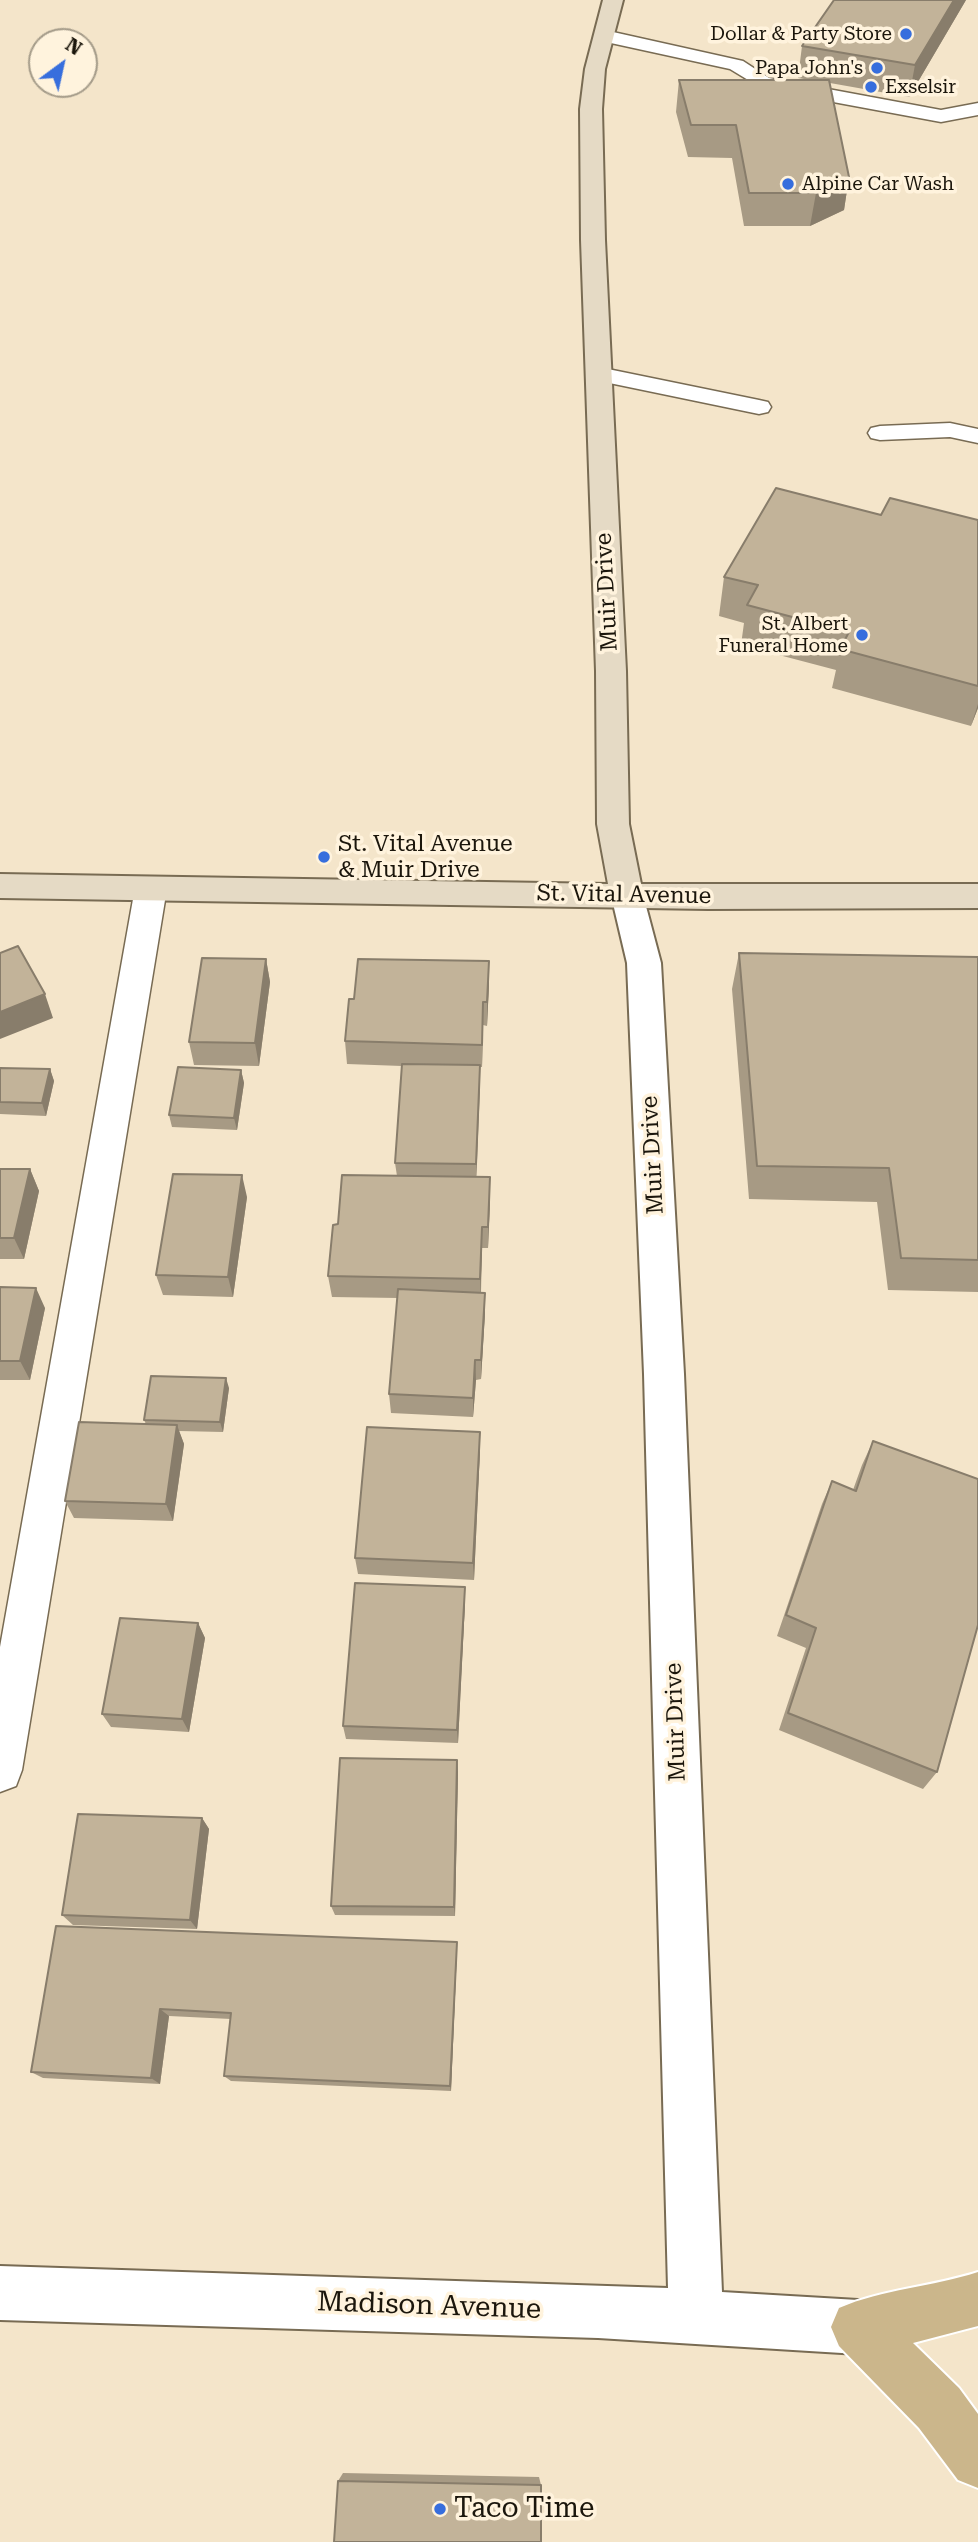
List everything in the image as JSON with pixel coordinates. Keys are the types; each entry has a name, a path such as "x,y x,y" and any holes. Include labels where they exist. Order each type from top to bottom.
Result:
{"main road":[{"path":"858,2327 978,2300"},
{"path":"858,2327 939,2408 978,2460"}],"street":[{"name":"Muir Drive","path":"613,0 595,69 591,109 593,276 611,671 613,824 644,963 646,990 663,1360 696,2317"},
{"name":"St. Vital Avenue","path":"0,886 970,899"},
{"name":"Madison Avenue","path":"0,2293 598,2311 858,2327"}],"lane":[{"path":"604,36 736,65 763,83 942,116 978,109"},
{"path":"598,374 759,407"},
{"path":"880,433 950,430 978,436"},
{"path":"0,1770 14,1615 151,888"}],"building":[{"path":"834,0 954,0 915,65 802,46"},
{"path":"679,80 829,80 849,177 816,193 749,193 736,125 691,125"},
{"name":"St. Albert Funeral Home","path":"776,488 881,515 890,498 978,520 978,686 840,649 849,632 747,605 758,585 724,577"},
{"path":"18,946 45,994 0,1012 0,953"},
{"path":"739,953 978,957 978,1260 901,1258 889,1168 757,1166"},
{"path":"202,958 266,959 255,1043 189,1042"},
{"path":"358,959 489,961 487,1002 483,1002 482,1045 345,1041 349,999 354,999"},
{"path":"402,1064 480,1065 476,1164 395,1163"},
{"path":"178,1067 241,1070 234,1118 169,1115"},
{"path":"0,1068 50,1069 42,1103 0,1102"},
{"path":"0,1169 30,1169 14,1238 0,1238"},
{"path":"173,1174 242,1175 228,1277 156,1275"},
{"path":"342,1175 490,1177 488,1227 482,1227 480,1279 328,1276 333,1225 338,1224"},
{"path":"0,1287 36,1288 20,1361 0,1361"},
{"path":"398,1289 485,1293 481,1360 475,1360 473,1398 389,1394"},
{"path":"151,1376 226,1378 220,1422 144,1420"},
{"path":"79,1422 177,1425 166,1504 65,1501"},
{"path":"367,1427 480,1432 473,1563 355,1558"},
{"path":"873,1441 978,1479 978,1625 937,1772 788,1713 816,1628 786,1615 832,1481 856,1491"},
{"path":"355,1583 465,1587 457,1730 343,1726"},
{"path":"120,1618 198,1623 182,1719 102,1714"},
{"path":"340,1758 457,1760 454,1907 331,1906"},
{"path":"78,1814 202,1818 190,1920 62,1915"},
{"path":"56,1926 457,1942 450,2086 224,2076 231,2013 160,2009 151,2078 31,2072"},
{"name":"Taco Time","path":"338,2481 541,2485 541,2542 334,2542"}],"place":[{"name":"Dollar & Party Store","path":"906,34"},
{"name":"Papa John's","path":"877,68"},
{"name":"Exselsir","path":"871,87"},
{"name":"Alpine Car Wash","path":"788,184"},
{"name":"St. Albert Funeral Home","path":"862,635"},
{"name":"St. Vital Avenue & Muir Drive","path":"324,857"},
{"name":"Taco Time","path":"440,2509"}]}
